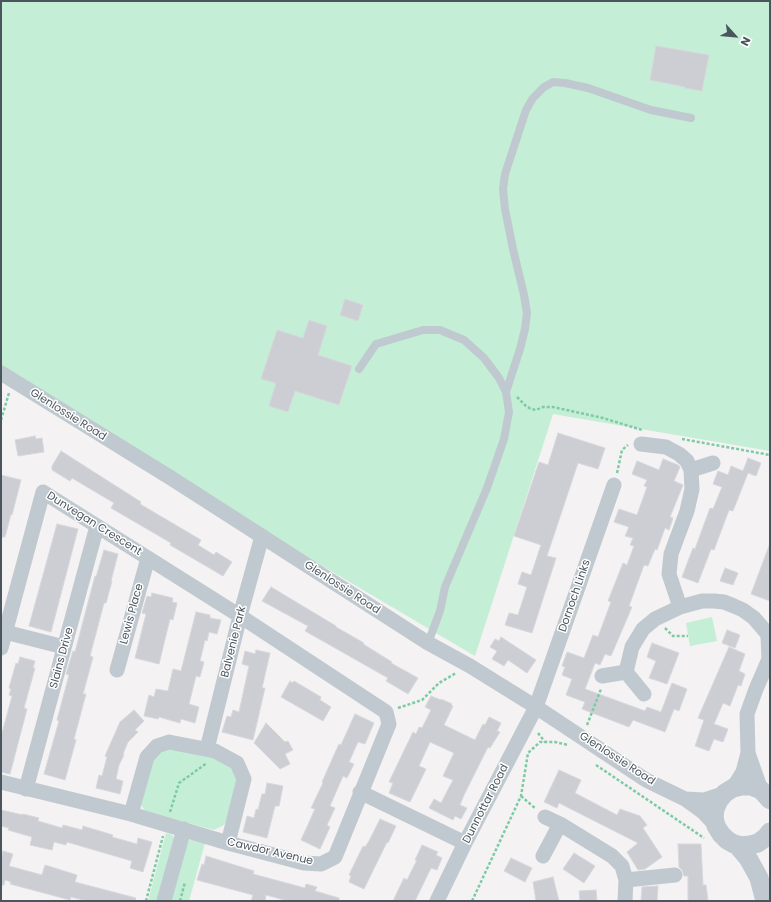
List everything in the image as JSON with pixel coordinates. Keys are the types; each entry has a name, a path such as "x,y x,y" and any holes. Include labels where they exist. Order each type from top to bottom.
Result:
{"street":[{"name":"Glenlossie Road","path":"1,373 171,478 428,643 470,666 536,707 578,742 646,780 685,799 703,812 711,833"},
{"path":"642,437 679,454 687,460 691,470 691,496 671,554 668,574 680,607"},
{"path":"691,470 713,463"},
{"name":"Dornoch Links","path":"536,707 614,485"},
{"name":"Dunvegan Crescent","path":"1,648 43,492 240,616"},
{"name":"Slains Drive","path":"26,789 97,526"},
{"name":"Balvenie Park","path":"207,749 240,616 262,536"},
{"name":"Lewis Place","path":"117,670 148,558"},
{"path":"626,672 632,647 643,629 658,618 680,607 702,602 724,602 743,610 768,630 768,659 747,714 748,753 743,772 719,800 715,808 711,833 720,834 727,840 737,845 750,846 758,843 768,834"},
{"path":"240,616 386,712"},
{"path":"5,632 64,647"},
{"path":"604,675 626,672"},
{"path":"626,672 644,694"},
{"name":"Dunnottar Road","path":"437,901 465,843 536,707"},
{"name":"Cawdor Avenue","path":"1,782 131,814 228,843 304,863 321,864 335,857 360,792 389,724 386,712"},
{"path":"131,814 147,757 157,746 169,742 215,751 237,763 244,779 228,843"},
{"path":"748,753 767,796"},
{"path":"729,790 742,786 751,786 767,796"},
{"name":"Glenlossie Road","path":"685,799 704,800 729,790"},
{"path":"360,792 465,843"},
{"path":"545,816 612,856 622,866 626,880 625,901"},
{"path":"543,856 560,824"},
{"path":"164,901 184,829"},
{"path":"759,878 760,861 768,834"},
{"path":"737,845 748,858 759,878 765,901"},
{"path":"626,880 675,875"}],"lane":[{"path":"506,392 520,349 527,313 505,209 503,189 505,174 517,137 526,110 533,98 544,87 553,82 565,83 588,88 651,110 691,118"},
{"path":"359,369 376,344 423,330 440,330 464,340 484,358 500,378 506,392 509,412 504,439 487,488 445,587 440,611 428,643"}],"path":[{"path":"1,420 10,391"},
{"path":"506,392 518,398 531,409 536,410 543,407 554,407 603,418 642,437"},
{"path":"614,485 622,450 626,445 642,437"},
{"path":"678,438 770,455"},
{"path":"658,618 666,630 673,636 688,636"},
{"path":"386,712 422,700 439,683 470,666"},
{"path":"472,901 521,796 528,753 540,742 578,742 604,675"},
{"path":"595,764 711,833"},
{"path":"521,796 545,816"}],"green space":[{"path":"1,1 770,1 770,451 553,414 475,656 175,479 1,373"},
{"path":"712,617 717,641 690,646 686,623"},
{"path":"166,746 207,754 232,767 237,776 236,784 224,825 214,830 146,812 141,805 152,760"},
{"path":"166,833 172,835 174,838 158,901 148,901"},
{"path":"191,840 205,843 189,901 169,901 187,841"}],"building":[{"path":"656,46 709,55 702,91 650,80"},
{"path":"345,299 363,305 358,321 340,315"},
{"path":"309,320 327,326 318,355 352,366 339,405 295,391 288,412 269,406 276,383 261,379 277,330 303,338"},
{"path":"558,433 605,448 598,469 578,463 547,556 556,558 532,633 505,625 509,613 518,615 527,587 518,584 522,572 531,575 541,545 514,536 539,462 548,465"},
{"path":"35,436 36,439 42,438 44,452 18,456 15,440"},
{"path":"61,451 141,502 140,504 201,540 198,545 214,555 216,552 232,562 223,576 170,545 171,543 111,508 114,503 72,478 70,481 52,470 52,466"},
{"path":"748,458 761,463 756,476 748,473 733,511 729,510 714,550 711,549 698,583 682,577 693,548 695,549 710,508 713,509 722,487 713,484 718,471 728,475 731,466 743,471"},
{"path":"663,459 680,467 674,481 683,485 670,517 673,518 669,530 665,528 657,550 655,549 648,566 644,565 629,606 632,607 611,656 605,654 600,665 595,663 585,689 645,711 647,707 661,712 672,683 687,689 679,711 674,709 665,732 633,720 629,727 582,709 585,702 566,695 572,679 562,675 565,667 562,666 567,652 584,658 593,635 598,637 611,602 608,601 623,563 627,565 634,546 630,545 633,538 625,536 629,527 614,522 619,509 637,515 647,487 644,486 647,480 632,474 637,461 659,470"},
{"path":"1,475 21,480 5,537 1,537"},
{"path":"57,524 78,529 51,632 29,626"},
{"path":"769,546 770,547 770,601 751,594"},
{"path":"104,550 118,554 106,603 104,603 90,656 93,657 83,694 86,694 65,780 44,774 59,721 57,720 69,675 66,674 73,651 75,652 95,576 96,577"},
{"path":"725,568 738,573 733,585 720,581"},
{"path":"271,587 364,643 363,644 392,662 391,663 418,678 408,694 386,681 388,678 305,631 308,626 262,601"},
{"path":"152,593 173,598 172,602 177,603 173,620 170,619 159,664 135,658 146,614 142,613 147,596 151,597"},
{"path":"196,612 210,615 210,618 221,620 217,634 209,632 207,641 205,640 200,661 204,662 200,677 196,676 189,704 199,707 195,723 181,719 180,723 159,717 158,719 144,716 149,695 154,697 156,689 168,691 173,669 181,671"},
{"path":"727,630 740,635 735,648 722,643"},
{"path":"501,637 536,660 527,673 508,660 504,666 492,659 497,651 490,647 495,639 499,641"},
{"path":"652,643 679,653 667,684 649,678 656,661 647,657"},
{"path":"729,647 745,654 739,671 745,674 741,686 738,685 730,706 723,703 714,724 728,729 723,742 714,739 709,751 695,746 704,720 698,718"},
{"path":"256,650 270,653 262,688 265,688 253,740 222,732 227,716 231,717 233,710 239,712 249,666 242,664 245,651 255,654"},
{"path":"20,657 35,661 33,668 35,668 24,708 27,709 10,774 1,772 1,737 12,696 9,695 11,689 9,688 16,663 18,664"},
{"path":"290,681 292,683 294,681 321,697 320,700 331,707 323,721 281,697"},
{"path":"431,696 452,704 451,705 453,706 444,725 475,740 483,724 485,725 489,717 501,723 497,731 500,732 490,748 488,747 464,795 460,805 467,808 461,819 455,816 453,820 429,808 434,799 441,803 453,780 443,776 454,753 430,742 419,766 426,769 410,802 389,793 393,783 389,782 413,732 416,734 419,727 422,728 431,710 425,707"},
{"path":"134,710 144,721 135,730 138,732 128,742 119,765 116,779 123,781 120,794 96,788 99,775 102,776 107,757 105,756 120,722"},
{"path":"355,714 374,723 365,744 358,742 349,762 354,764 347,778 343,776 330,806 335,808 327,825 330,827 320,849 301,840 315,809 311,808 323,783 322,782 339,744 341,745"},
{"path":"266,723 285,742 288,741 293,750 285,754 290,764 280,769 254,743"},
{"path":"559,770 581,780 575,793 617,815 620,809 640,816 647,825 643,828 662,857 645,869 638,870 627,852 638,843 559,803 557,808 544,802"},
{"path":"267,783 283,786 279,806 275,806 267,838 243,832 247,816 254,818 256,809 258,810 262,794 265,794"},
{"path":"1,810 39,818 38,821 62,828 63,825 82,830 83,826 113,835 112,837 137,844 138,838 152,842 143,872 130,868 132,861 67,842 66,845 54,842 52,850 30,845 32,837 8,830 9,828 1,826"},
{"path":"380,819 396,826 364,889 349,882 351,876 349,875 363,846 365,847 369,841"},
{"path":"678,844 701,844 703,885 706,885 708,901 688,901 688,876 684,876 679,867"},
{"path":"422,845 438,852 436,855 442,858 437,870 431,868 415,901 393,901 404,878 407,880 417,860 415,860"},
{"path":"3,851 13,854 9,866 42,875 45,865 77,875 75,882 136,898 135,901 87,901 71,897 70,900 10,884 11,882 5,880 4,885 1,885 1,858"},
{"path":"574,853 595,866 584,883 563,869"},
{"path":"206,856 254,871 253,874 305,888 306,884 317,887 315,891 339,898 339,901 288,901 266,895 265,901 251,901 253,895 197,880 202,864 204,865"},
{"path":"511,858 532,868 525,882 504,871"},
{"path":"553,877 559,901 536,901 533,882"},
{"path":"658,886 657,901 641,901 642,887"},
{"path":"596,890 597,901 580,901 579,891"}]}
